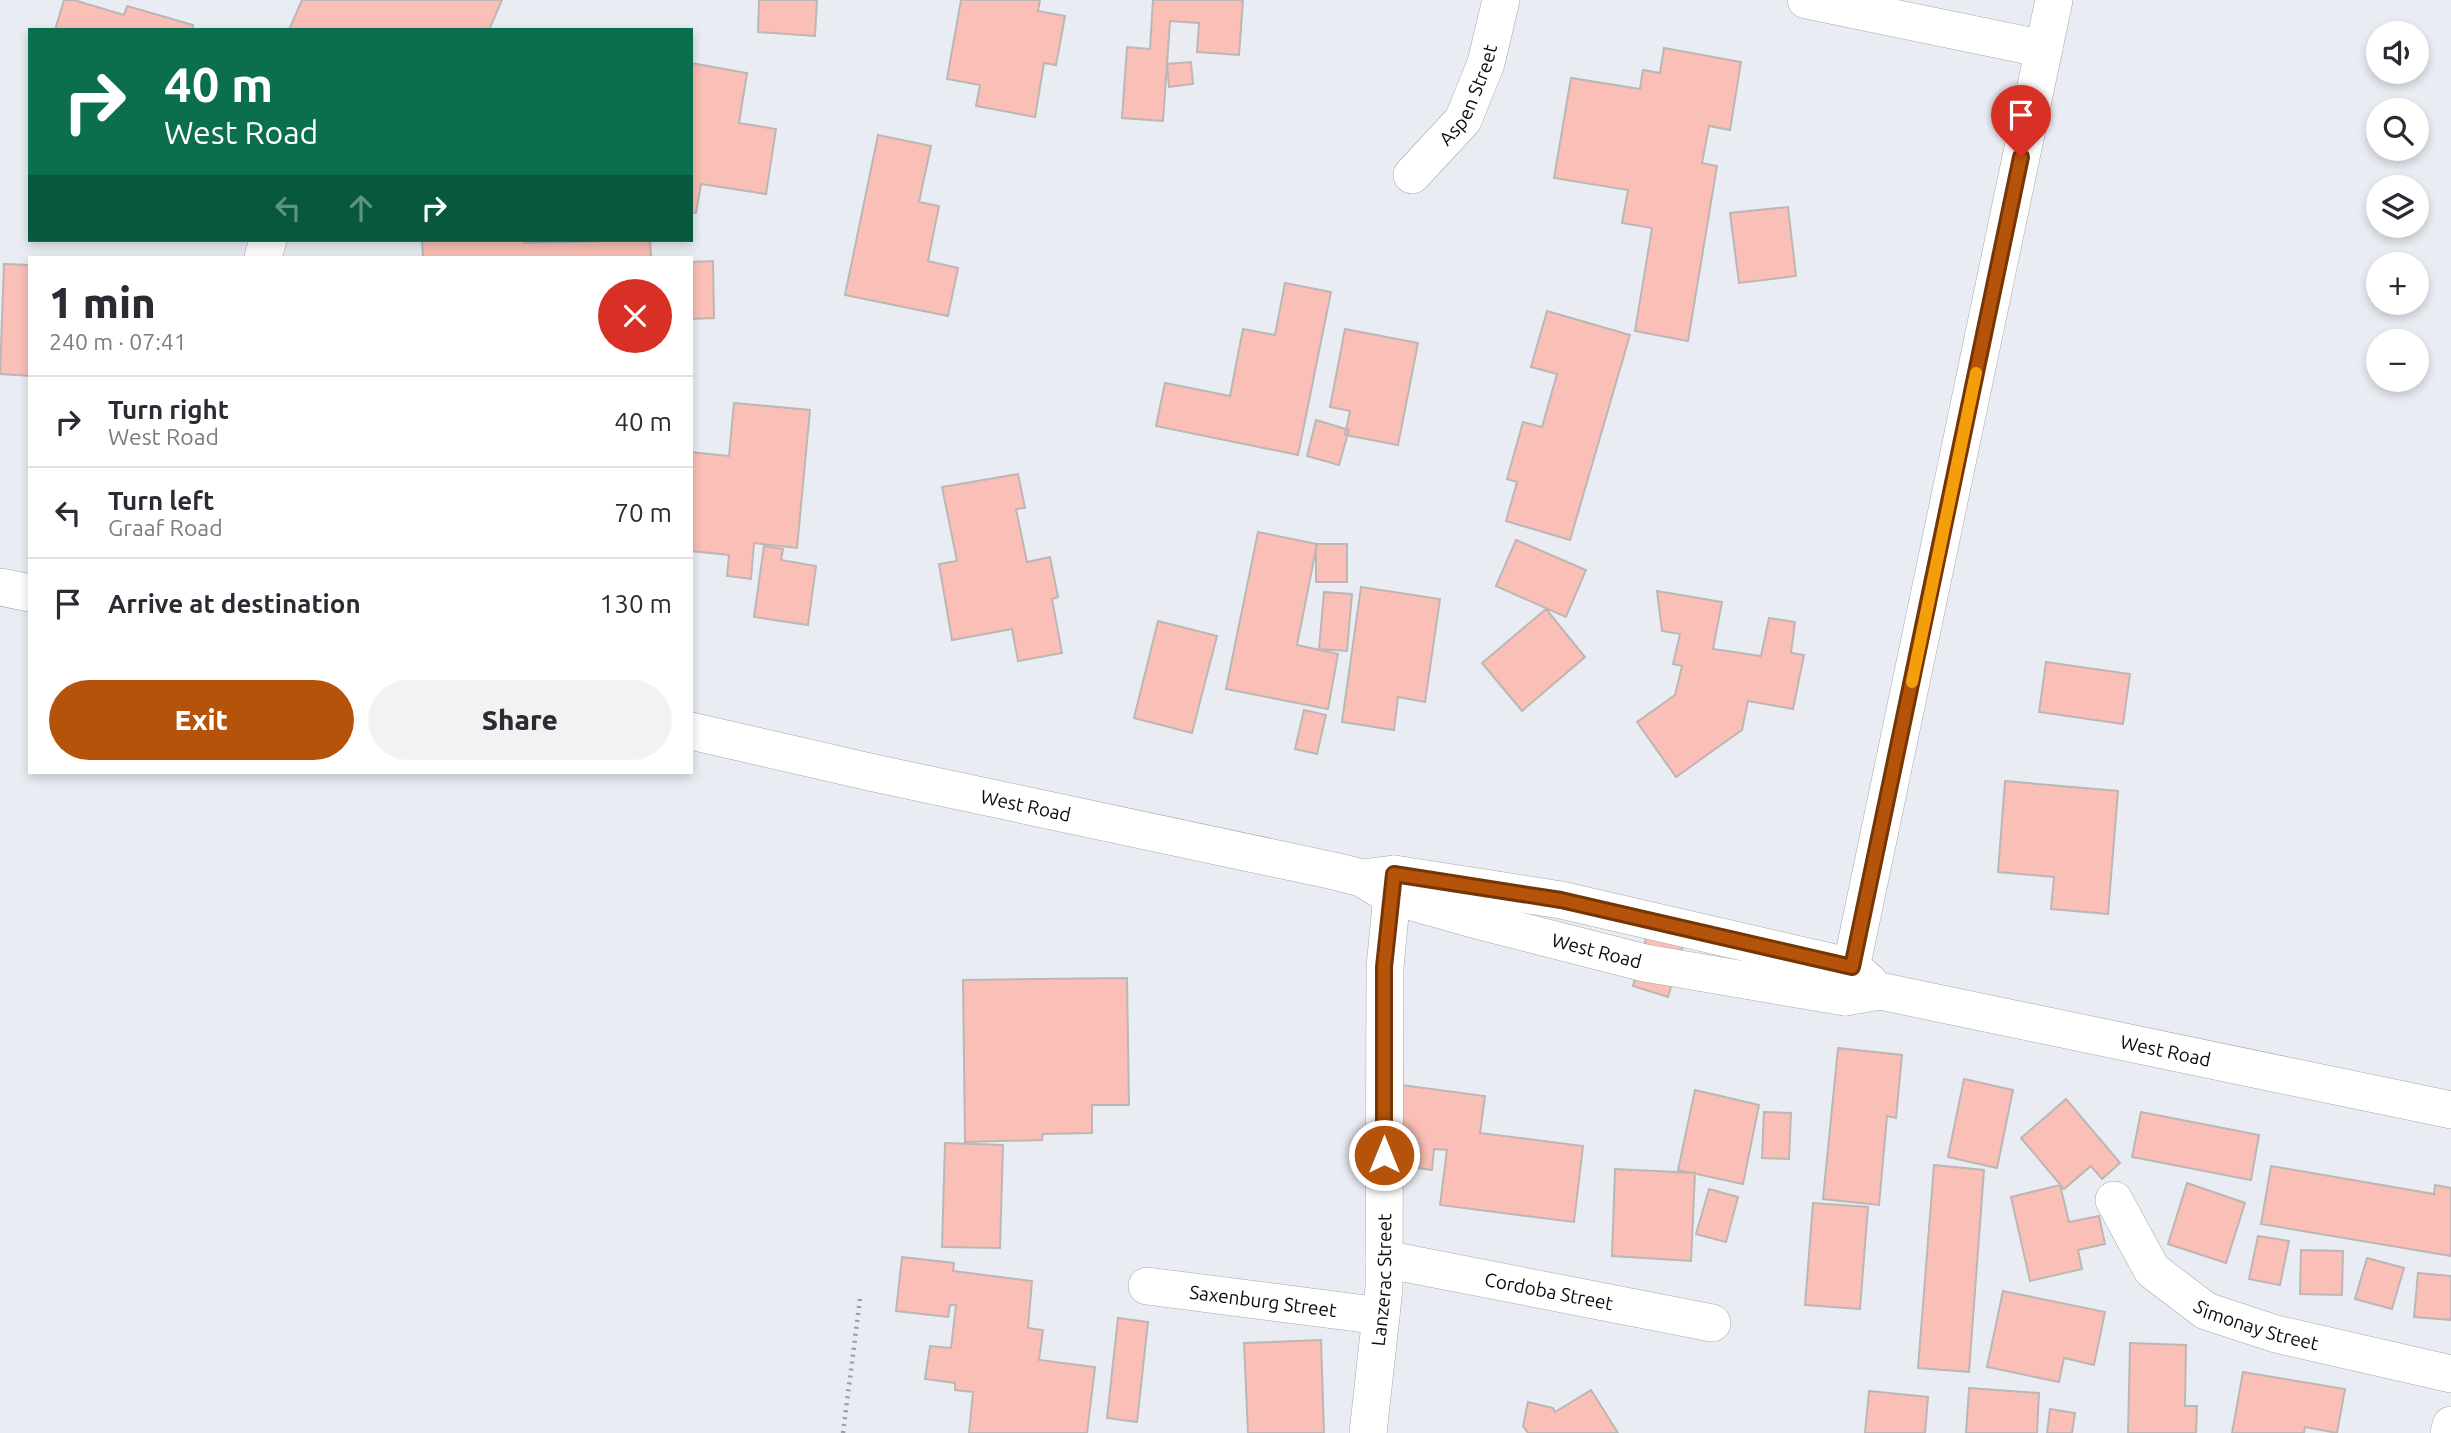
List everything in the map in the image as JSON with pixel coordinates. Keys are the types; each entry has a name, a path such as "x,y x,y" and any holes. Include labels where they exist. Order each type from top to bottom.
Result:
{"street":[{"name":"Aspen Street","path":"1412,176 1463,120 1486,63 1501,0"},
{"path":"1805,0 2044,49"},
{"path":"1848,982 2054,0"},
{"path":"0,587 28,593"},
{"name":"West Road","path":"693,731 1382,883 1561,900 1880,991 2451,1110"},
{"name":"Lanzerac Street","path":"1368,1433 1381,1316 1384,1259 1382,883"},
{"name":"Simonay Street","path":"2113,1200 2152,1270 2206,1311 2276,1334 2451,1374"},
{"name":"Cordoba Street","path":"1384,1259 1712,1323"},
{"name":"Saxenburg Street","path":"1147,1286 1381,1316"},
{"path":"2449,1433 2451,1425"}],"path":[{"path":"843,1433 860,1299"}],"building":[{"path":"64,0 74,0 124,15 127,6 193,25 192,28 56,28"},
{"path":"302,0 502,0 490,28 290,28"},
{"path":"759,0 817,0 815,36 758,32"},
{"path":"961,0 1040,0 1038,11 1065,16 1056,65 1044,63 1035,117 976,106 980,85 947,79"},
{"path":"1153,0 1243,0 1239,55 1197,52 1199,23 1170,21 1163,121 1122,118 1127,47 1150,49"},
{"path":"1664,48 1741,62 1730,130 1709,126 1702,163 1717,166 1688,341 1635,331 1652,228 1622,223 1628,190 1554,178 1571,78 1640,89 1643,70 1660,73"},
{"path":"1191,62 1193,84 1169,87 1167,64"},
{"path":"693,63 747,73 739,123 776,129 766,194 701,184 696,213 693,213"},
{"path":"878,135 931,146 919,202 939,206 928,261 958,268 948,316 845,295"},
{"path":"1788,207 1796,276 1739,283 1730,213"},
{"path":"422,242 650,242 651,256 423,256"},
{"path":"713,261 714,318 693,319 693,262"},
{"path":"4,264 28,265 28,376 0,374"},
{"path":"1285,283 1331,292 1298,455 1156,426 1165,383 1230,396 1243,329 1275,335"},
{"path":"1547,311 1630,335 1570,540 1506,521 1517,482 1507,479 1523,422 1542,427 1557,374 1531,367"},
{"path":"1345,329 1418,343 1398,445 1345,435 1350,411 1330,407"},
{"path":"734,403 810,410 797,548 754,543 751,579 727,576 729,555 693,551 693,452 729,456"},
{"path":"1316,420 1349,430 1339,465 1307,456"},
{"path":"1018,474 1025,508 1016,509 1027,562 1050,557 1058,597 1052,599 1062,653 1018,661 1012,629 952,640 939,564 957,561 942,487"},
{"path":"1258,532 1317,544 1297,645 1338,654 1328,709 1226,689"},
{"path":"1516,540 1586,570 1566,617 1496,586"},
{"path":"1316,544 1347,544 1347,582 1316,582"},
{"path":"764,546 783,549 781,560 816,566 808,625 754,617"},
{"path":"1361,587 1440,599 1425,702 1398,697 1394,730 1342,722"},
{"path":"1657,591 1722,602 1713,649 1761,656 1769,618 1795,622 1791,653 1804,655 1793,709 1748,701 1742,730 1676,777 1637,722 1675,695 1682,666 1673,664 1680,634 1662,631"},
{"path":"1324,592 1352,594 1347,651 1319,649"},
{"path":"1546,609 1585,657 1522,711 1482,663"},
{"path":"1158,621 1217,636 1192,733 1134,718"},
{"path":"2046,662 2130,674 2123,724 2039,712"},
{"path":"1304,710 1326,715 1317,754 1295,749"},
{"path":"2005,781 2118,791 2108,914 2051,909 2054,877 1998,872"},
{"path":"1648,931 1684,941 1668,997 1633,986"},
{"path":"1127,978 1129,1105 1092,1105 1092,1133 1043,1134 1042,1140 965,1142 963,980"},
{"path":"1838,1048 1902,1055 1896,1118 1887,1116 1879,1205 1823,1199"},
{"path":"1964,1079 2013,1090 1997,1168 1948,1157"},
{"path":"1401,1085 1485,1096 1480,1133 1583,1146 1574,1222 1440,1205 1447,1150 1434,1149 1432,1170 1392,1164"},
{"path":"1695,1090 1759,1105 1743,1184 1678,1170"},
{"path":"2066,1099 2120,1163 2102,1179 2091,1166 2064,1189 2021,1138"},
{"path":"1764,1112 1791,1113 1789,1159 1762,1158"},
{"path":"2141,1112 2259,1135 2251,1180 2132,1157"},
{"path":"945,1143 1003,1145 1000,1248 942,1247"},
{"path":"1934,1165 1984,1170 1969,1372 1918,1368"},
{"path":"2271,1166 2434,1194 2435,1185 2451,1188 2451,1256 2261,1224"},
{"path":"1615,1169 1695,1173 1691,1261 1612,1256"},
{"path":"2187,1183 2245,1203 2226,1263 2168,1244"},
{"path":"2060,1185 2069,1222 2099,1216 2105,1244 2078,1250 2082,1269 2030,1281 2011,1197"},
{"path":"1709,1189 1738,1197 1726,1242 1696,1234"},
{"path":"1813,1203 1868,1207 1860,1309 1805,1305"},
{"path":"2258,1236 2289,1241 2280,1285 2249,1279"},
{"path":"2301,1250 2343,1251 2342,1295 2300,1294"},
{"path":"902,1257 954,1263 953,1271 1032,1281 1028,1328 1043,1330 1039,1360 1095,1367 1087,1433 969,1433 973,1392 955,1390 955,1383 925,1379 930,1346 951,1348 956,1305 950,1305 948,1317 896,1311"},
{"path":"2367,1258 2404,1268 2392,1309 2355,1299"},
{"path":"2418,1273 2451,1276 2451,1320 2414,1317"},
{"path":"2003,1291 2105,1312 2094,1365 2064,1358 2059,1382 1987,1367"},
{"path":"1118,1318 1148,1322 1137,1422 1107,1418"},
{"path":"1321,1340 1324,1433 1248,1433 1244,1343"},
{"path":"2130,1343 2186,1345 2185,1406 2197,1406 2196,1433 2128,1433"},
{"path":"2243,1372 2345,1389 2337,1433 2305,1427 2304,1433 2232,1433"},
{"path":"1969,1388 2039,1393 2037,1433 1966,1433"},
{"path":"1591,1390 1618,1433 1528,1433 1523,1426 1528,1402 1553,1408 1555,1412"},
{"path":"1869,1391 1928,1397 1925,1433 1865,1433"},
{"path":"2050,1409 2075,1413 2072,1433 2047,1433"}],"slow traffic":[{"path":"1912,682 1976,373"}],"route":[{"path":"1384,1155 1384,967 1394,874 1561,900 1852,967 2021,157"}]}
